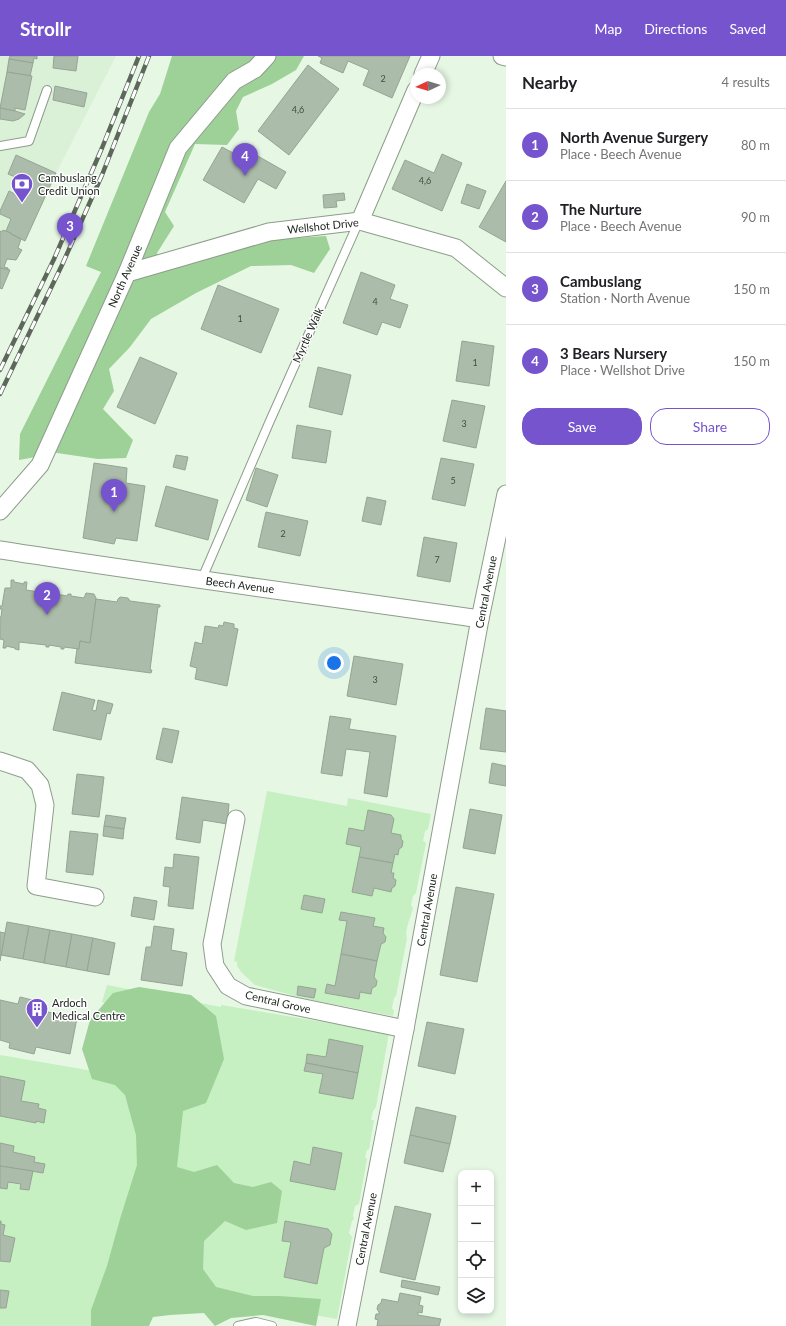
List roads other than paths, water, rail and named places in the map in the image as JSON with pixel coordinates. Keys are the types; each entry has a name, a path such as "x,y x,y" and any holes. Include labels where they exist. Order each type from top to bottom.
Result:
{"street":[{"name":"North Avenue","path":"0,511 40,465 127,273 178,148 234,81 255,69 267,56"},
{"path":"426,68 431,56"},
{"path":"502,56 506,57"},
{"name":"Myrtle Walk","path":"360,221 410,104"},
{"name":"Wellshot Drive","path":"127,273 269,232 360,221 456,248 506,288"},
{"name":"Central Avenue","path":"347,1326 405,1030 480,619 506,494"},
{"name":"Beech Avenue","path":"0,550 201,581 281,590 480,619"},
{"path":"0,761 27,770 40,785 45,805 36,886 95,897"},
{"name":"Central Grove","path":"236,819 212,944 215,966 228,986 246,996 405,1030"}],"lane":[{"path":"0,146 29,141 47,90"},
{"name":"Myrtle Walk","path":"201,581 269,423 360,221"},
{"path":"238,1326 256,1322 272,1326"}],"railway":[{"path":"0,370 54,259 102,148 139,56"},
{"path":"0,394 62,265 102,175 149,56"}],"place":[{"name":"3 Bears Nursery","path":"245,176"},
{"name":"Cambuslang Credit Union","path":"22,204"},
{"name":"Cambuslang","path":"70,246"},
{"name":"North Avenue Surgery","path":"114,512"},
{"name":"The Nurture","path":"47,615"},
{"name":"Ardoch Medical Centre","path":"37,1028"}]}
